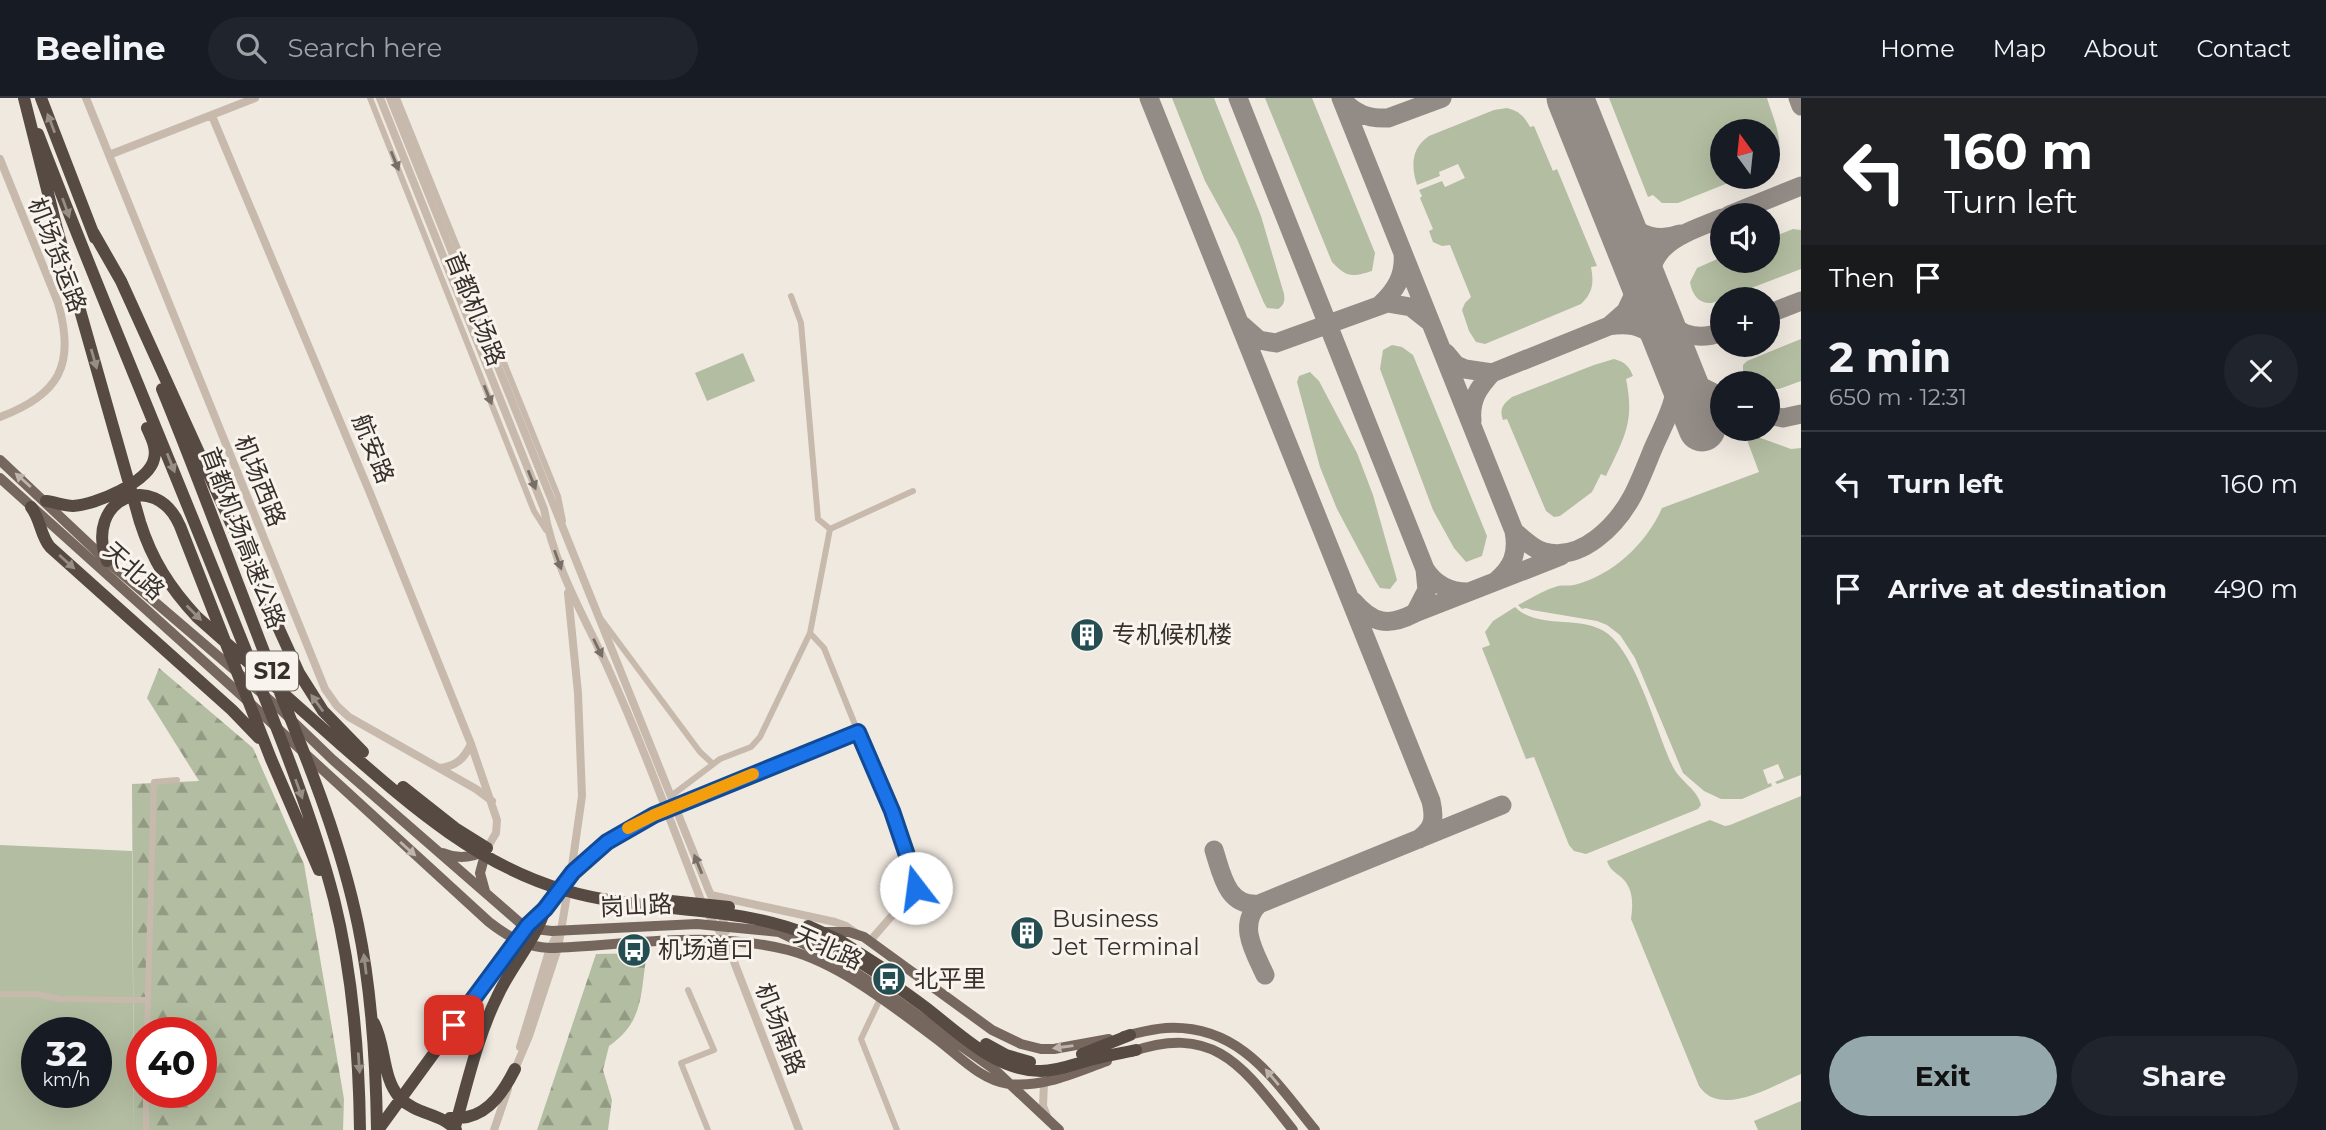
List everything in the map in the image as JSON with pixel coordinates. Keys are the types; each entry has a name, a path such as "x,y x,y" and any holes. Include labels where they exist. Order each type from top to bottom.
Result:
{"highway":[{"path":"24,98 34,145 145,538 167,582 189,609 218,636 399,795 471,849 519,874 565,891 640,906 740,917 809,935 847,954 883,977 999,1062 1032,1071 1048,1071 1130,1035"},
{"name":"首都机场高速公路","path":"24,98 78,240 191,512 316,839 346,960 357,1044 360,1130"},
{"name":"首都机场高速公路","path":"41,98 93,232 174,419 318,786 353,902 362,942 370,1011 378,1130"},
{"path":"93,232 121,281 299,674 323,711 346,737 398,784 475,841 525,868 579,887 626,896 767,914 812,928 870,958 997,1050 1014,1058 1064,1064 1136,1050"},
{"path":"46,501 70,506 85,503 118,490 146,474 154,462 155,452 140,390"},
{"path":"107,561 102,529 111,508 121,501 140,495 154,497 170,508 180,526 271,759 333,899"},
{"path":"31,507 38,517 46,543 245,722 260,738 271,759"},
{"path":"378,1130 523,931 594,852 625,830 654,815 858,732"},
{"path":"452,1126 492,1006 517,959 540,925 545,909"},
{"path":"370,1011 381,1038 388,1075 394,1090 412,1108 452,1126"},
{"path":"452,1126 485,1109 502,1093 515,1069"}],"main road":[{"name":"天北路","path":"0,460 107,561 206,644 434,848"},
{"name":"天北路","path":"0,478 500,931 520,942 554,948"},
{"path":"434,848 526,925 559,931"},
{"path":"434,848 455,857 466,857 486,850"},
{"path":"486,850 480,873 487,894"},
{"name":"岗山路","path":"559,931 696,924 726,926"},
{"name":"天北路","path":"726,926 794,934 836,931 856,933 992,1030 1021,1044 1041,1049 1054,1049 1156,1029 1182,1028 1209,1032 1243,1050 1264,1069 1315,1130"},
{"name":"天北路","path":"779,932 835,959 870,981 995,1070 1008,1084"},
{"name":"岗山路","path":"554,948 703,938 726,941"},
{"name":"天北路","path":"726,941 781,948 845,976 991,1080 1008,1084 1045,1082 1160,1043 1183,1042 1200,1046 1221,1054 1252,1080 1293,1130"},
{"path":"1008,1084 1055,1127"}],"street":[{"name":"机场西路","path":"86,98 325,690 349,717 476,789 492,801"},
{"path":"109,155 256,98"},
{"name":"首都机场路","path":"370,98 534,511 548,533"},
{"name":"首都机场路","path":"380,98 544,509 548,533 568,587 607,666 704,908 726,941"},
{"name":"首都机场路","path":"390,98 596,612 726,926"},
{"name":"首都机场路","path":"397,98 558,496 564,530"},
{"name":"航安路","path":"212,116 349,439 471,744 496,811 498,827 486,850"},
{"name":"机场货运路","path":"0,159 58,303 66,347 58,375 44,394 31,404 0,417"},
{"path":"791,296 801,323 818,519 830,529"},
{"path":"830,529 914,491"},
{"path":"671,796 713,764 757,743 810,633 830,529"},
{"path":"568,587 584,580"},
{"name":"首都机场路","path":"494,1130 559,931 577,839 582,796 578,693 568,587"},
{"path":"596,612 700,752 713,764"},
{"path":"810,633 824,648 892,811 916,882 916,888 870,941"},
{"path":"440,768 460,761 471,744"},
{"path":"147,1017 154,782 177,780"},
{"path":"711,895 835,922 856,933"},
{"path":"726,926 726,941"},
{"name":"机场南路","path":"726,941 799,1130"},
{"path":"688,990 714,1050 681,1063 708,1130"},
{"path":"0,994 37,994 60,999 148,1000"},
{"path":"880,999 861,1038 897,1130"},
{"path":"1045,1082 1043,1106 1055,1127"},
{"path":"146,1108 146,1130"}],"green space":[{"path":"1172,98 1214,98 1261,216 1284,294 1284,303 1278,309 1267,308 1264,303 1237,239 1205,181"},
{"path":"1265,98 1312,98 1375,253 1372,271 1350,275 1332,262"},
{"path":"1609,98 1767,98 1774,119 1710,119 1710,189 1713,189 1678,203 1662,203 1653,195 1648,197"},
{"path":"1507,108 1521,114 1530,127 1534,126 1553,171 1557,169 1597,266 1591,267 1592,287 1581,304 1485,344 1476,342 1469,331 1462,310 1471,297 1450,245 1442,246 1433,242 1429,231 1433,229 1419,190 1442,181 1445,187 1465,178 1458,164 1439,172 1440,176 1417,185 1414,158 1419,146 1429,136 1494,110"},
{"path":"1793,229 1801,230 1801,269 1754,287 1710,287 1710,303 1703,302 1694,295 1690,282 1697,268 1710,262 1710,273 1780,273 1780,234"},
{"path":"1801,339 1801,381 1780,389 1780,371 1743,371 1743,365 1757,357 1780,357 1780,348"},
{"path":"1392,345 1402,347 1413,355 1487,536 1482,556 1466,562 1454,548 1433,510 1380,369 1383,350"},
{"path":"743,353 755,381 707,401 695,373"},
{"path":"1614,359 1626,365 1633,376 1626,379 1629,407 1623,440 1606,476 1601,474 1592,492 1560,516 1554,517 1546,511 1507,419 1503,420 1503,407 1512,397"},
{"path":"1310,372 1319,381 1357,453 1373,495 1397,580 1390,589 1380,588 1376,582 1337,509 1320,467 1297,382 1299,376"},
{"path":"1747,441 1769,441 1791,449 1801,448 1801,775 1777,784 1775,782 1784,778 1778,764 1763,770 1768,784 1771,783 1772,786 1742,799 1721,799 1704,791 1683,773 1635,658 1620,635 1597,621 1522,609 1518,605 1553,588 1588,581 1615,566 1647,534 1662,508 1759,472"},
{"path":"1515,607 1534,618 1592,626 1614,639 1625,654 1644,692 1673,767 1699,800 1701,805 1698,809 1586,854 1574,851 1569,845 1534,757 1526,759 1482,648 1490,645 1485,632 1493,621"},
{"path":"159,668 253,748 304,864 344,1099 343,1130 134,1130 134,1108 217,1108 217,1017 133,1017 132,784 199,781 147,698"},
{"path":"1801,796 1801,1074 1748,1096 1720,1100 1699,1086 1631,919 1632,902 1628,886 1607,861 1710,820 1725,826 1730,825"},
{"path":"0,845 132,851 133,1017 126,1017 126,1108 134,1108 134,1130 0,1130"},
{"path":"647,953 635,1016 629,1027 609,1046 603,1070 612,1100 608,1130 537,1130 596,954"},
{"path":"1801,1101 1801,1130 1758,1130 1754,1121"}],"taxiway":[{"path":"1149,98 1431,801 1432,823 1419,839"},
{"path":"1238,98 1425,569"},
{"path":"1341,98 1514,531 1513,559 1496,581"},
{"path":"1342,99 1357,112 1388,118 1442,98"},
{"path":"1568,98 1572,104"},
{"path":"1798,98 1801,106"},
{"path":"1759,203 1801,186"},
{"path":"1610,198 1622,217 1638,231 1657,237 1680,234"},
{"path":"1649,296 1649,278 1660,253 1680,236 1710,223"},
{"path":"1380,305 1398,282 1403,254"},
{"path":"1446,353 1456,365 1465,369 1492,373 1609,326 1626,311 1634,294 1636,264"},
{"path":"1780,309 1801,301"},
{"path":"1242,325 1259,340 1276,343 1387,303 1411,307 1430,322"},
{"path":"1656,312 1686,334 1710,335"},
{"path":"1609,326 1636,326 1657,338 1671,351"},
{"path":"1514,531 1536,549 1558,554 1585,546 1608,529 1633,495 1667,417 1676,386 1675,360"},
{"path":"1675,361 1690,381 1710,391"},
{"path":"1472,421 1472,407 1476,395 1492,373"},
{"path":"1780,417 1801,414"},
{"path":"1353,601 1374,619 1397,620 1561,556"},
{"path":"1415,613 1427,590 1425,569 1443,587 1468,592"},
{"path":"1214,850 1223,879 1233,895 1248,904 1259,904 1502,805"},
{"path":"1259,904 1249,921 1249,930 1253,948 1265,975"}],"runway":[{"path":"1570,98 1702,428"}],"slow traffic":[{"path":"628,828 753,774"}],"place":[{"name":"专机候机楼","path":"1087,635"},
{"name":"Business Jet Terminal","path":"1027,933"},
{"name":"机场道口","path":"634,950"},
{"name":"北平里","path":"889,979"}],"route":[{"path":"454,1025 528,925 545,909 573,872 607,842 654,815 858,732 892,811 916,888"}]}
